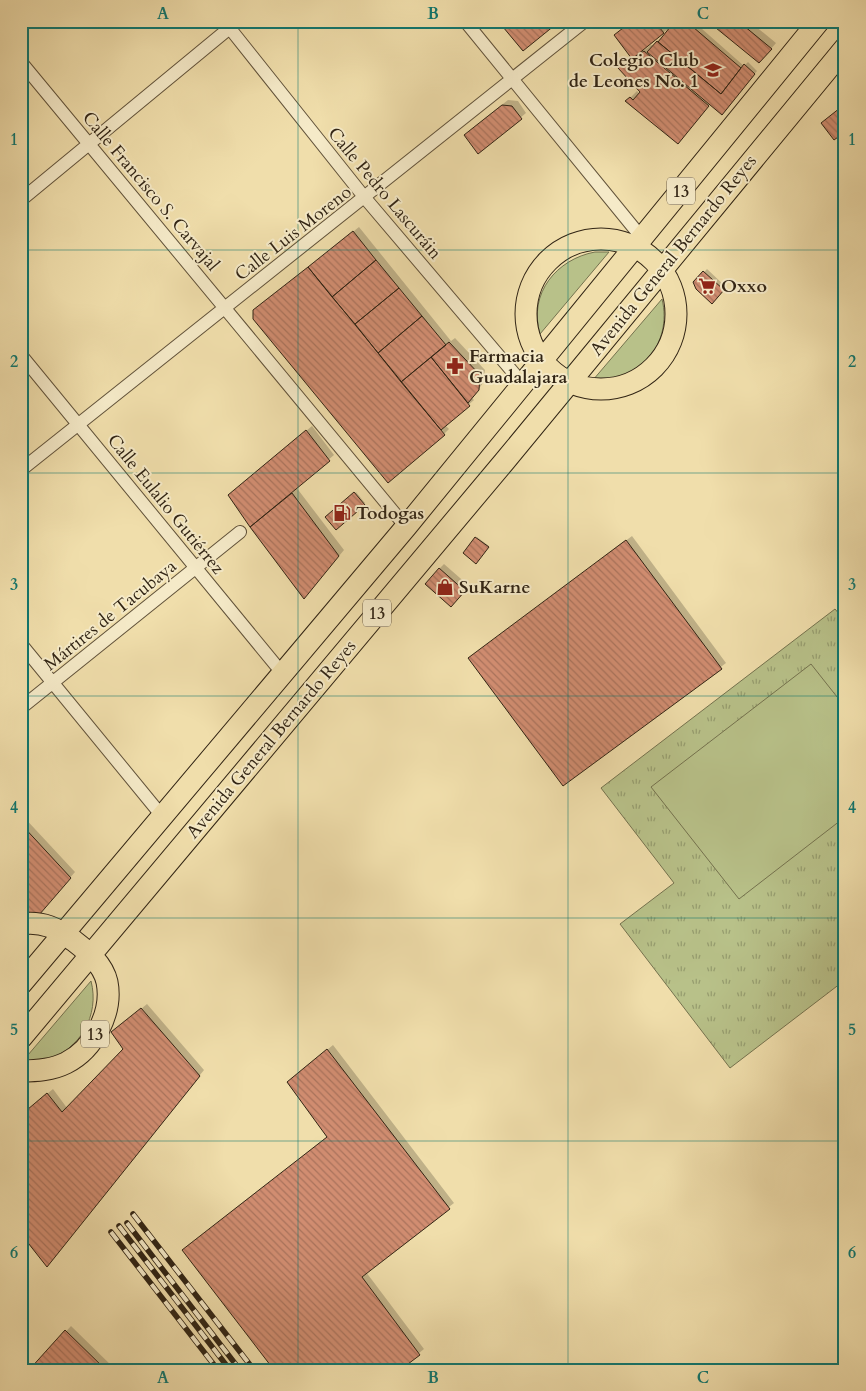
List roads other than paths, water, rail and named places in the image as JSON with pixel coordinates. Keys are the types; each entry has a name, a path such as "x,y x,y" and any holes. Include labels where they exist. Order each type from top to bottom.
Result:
{"main road":[{"name":"Avenida General Bernardo Reyes","path":"21,984 406,527 819,21"},
{"name":"Avenida General Bernardo Reyes","path":"21,1038 845,48"},
{"path":"607,239 639,242 662,270 671,288 676,313 673,335 659,362 640,378 614,388 596,389 568,381 542,360 532,342 526,308 531,287 549,260 578,242 607,239"},
{"name":"13","path":"21,924 47,924 64,933 91,954 107,981 108,1003 100,1026 86,1047 67,1062 44,1070 21,1071"}],"street":[{"path":"465,21 639,242"},
{"name":"Calle Luis Moreno","path":"21,470 585,21"},
{"path":"21,200 230,24"},
{"name":"Calle Pedro Lascuráin","path":"230,24 365,198 523,384"},
{"name":"Calle Francisco S. Carvajal","path":"21,62 406,527"},
{"name":"Calle Eulalio Gutiérrez","path":"21,355 283,674"},
{"name":"Mártires de Tacubaya","path":"21,708 240,532"},
{"path":"21,644 162,816"}],"railway":[{"path":"133,1214 254,1370"},
{"path":"127,1223 240,1370"},
{"path":"119,1226 230,1370"},
{"path":"111,1232 218,1370"}],"place":[{"name":"Colegio Club de Leones No. 1","path":"713,70"},
{"name":"Oxxo","path":"707,286"},
{"name":"Farmacia Guadalajara","path":"455,366"},
{"name":"Todogas","path":"342,513"},
{"name":"SuKarne","path":"445,587"}]}
